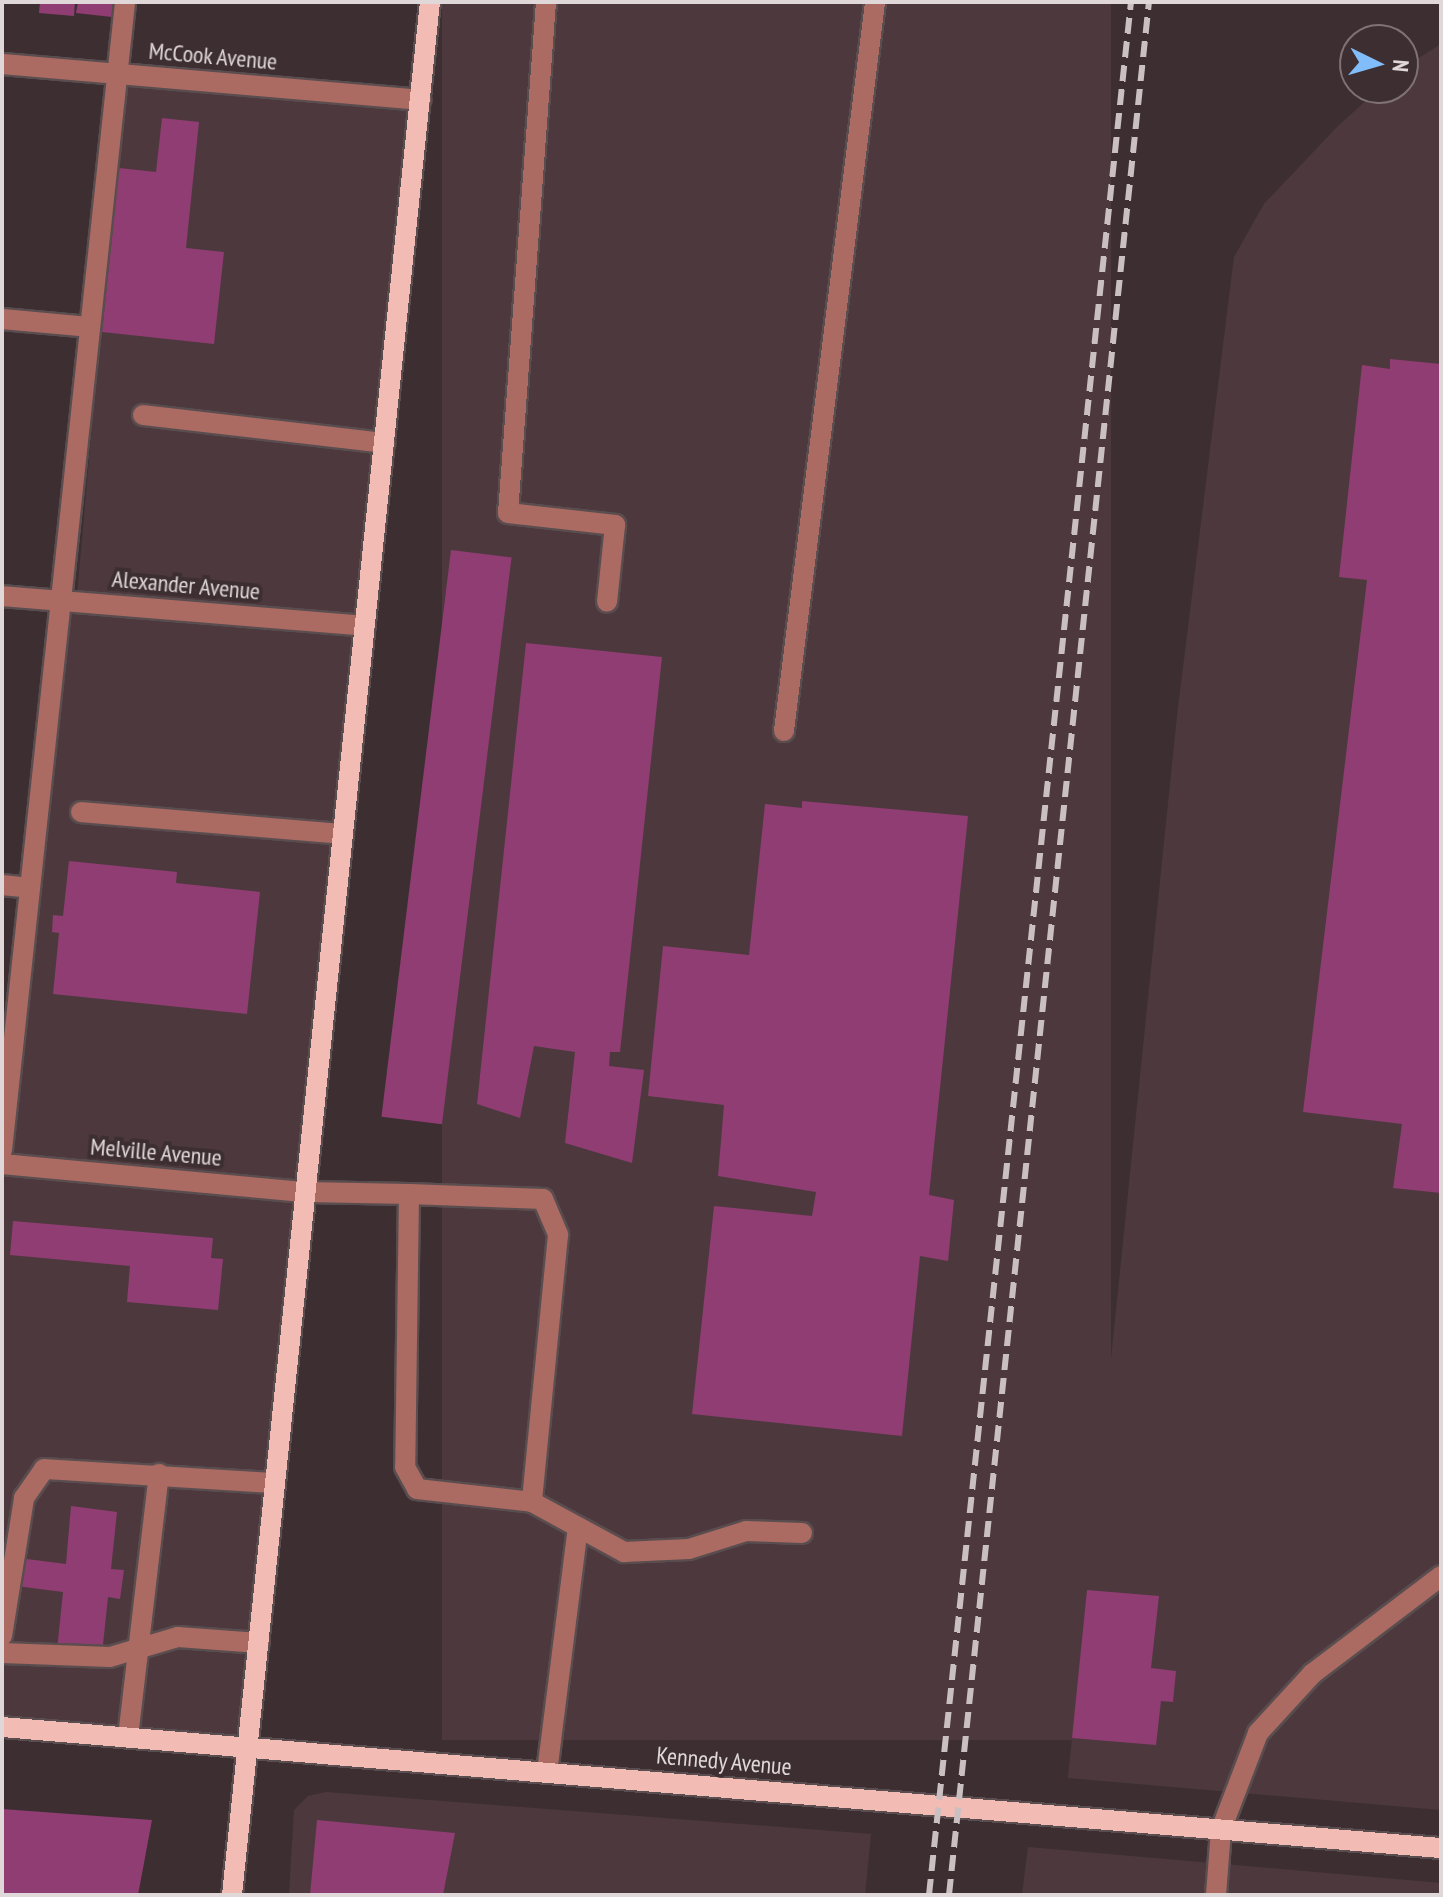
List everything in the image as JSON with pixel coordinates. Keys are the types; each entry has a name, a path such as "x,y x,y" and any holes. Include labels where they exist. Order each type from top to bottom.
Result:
{"main road":[{"path":"232,1895 430,2"},
{"name":"Kennedy Avenue","path":"2,1727 1441,1848"}],"street":[{"path":"2,1150 125,2"},
{"path":"546,2 508,513 615,525 607,602"},
{"path":"784,731 875,2"},
{"name":"McCook Avenue","path":"2,64 420,100"},
{"path":"2,319 90,327"},
{"path":"143,415 384,443"},
{"name":"Alexander Avenue","path":"2,596 365,626"},
{"path":"81,812 343,834"},
{"path":"2,885 30,888"},
{"name":"Melville Avenue","path":"2,1164 306,1192 543,1199 558,1235 532,1502"},
{"path":"409,1194 405,1467 417,1489 532,1502 624,1552 689,1549 746,1531 802,1533"},
{"path":"2,1636 24,1498 44,1469 275,1483"},
{"path":"128,1737 159,1474"},
{"path":"547,1772 578,1528"},
{"path":"1216,1895 1221,1830 1258,1733 1312,1674 1441,1576"},
{"path":"2,1653 84,1659 178,1637 259,1643"}],"shaded area":[{"path":"442,2 1111,2 1111,1740 442,1740"},
{"path":"1441,44 1441,1810 1068,1778 1177,716 1234,257 1264,204 1362,104 1419,104 1419,58"},
{"path":"122,82 411,107 366,620 77,595"},
{"path":"66,607 358,631 240,1740 2,1718 2,1198"},
{"path":"326,1792 871,1834 865,1895 289,1895 294,1810 308,1796"},
{"path":"1028,1847 1441,1883 1441,1895 1022,1895"}],"building":[{"path":"40,2 75,2 74,16 39,13"},
{"path":"78,2 113,2 112,17 76,13"},
{"path":"162,118 199,122 186,248 224,252 214,344 102,332 119,168 156,172"},
{"path":"1390,359 1441,364 1441,1193 1393,1188 1402,1124 1303,1112 1367,580 1339,577 1362,365 1390,369"},
{"path":"451,550 512,557 442,1124 381,1117"},
{"path":"526,643 662,657 620,1052 610,1052 609,1066 644,1070 632,1163 565,1143 575,1052 534,1046 520,1118 477,1104"},
{"path":"802,801 968,816 929,1195 954,1200 948,1261 920,1256 902,1436 692,1414 714,1206 812,1216 816,1192 718,1176 724,1105 648,1096 663,946 749,955 765,804 802,808"},
{"path":"69,861 177,872 176,883 260,892 247,1014 53,994 59,933 52,932 53,915 63,916"},
{"path":"13,1221 213,1238 211,1258 223,1259 218,1310 127,1302 130,1266 10,1255"},
{"path":"71,1506 117,1512 111,1569 124,1570 120,1599 108,1597 102,1654 57,1650 63,1592 16,1586 19,1558 66,1564"},
{"path":"1087,1590 1159,1596 1151,1668 1176,1671 1173,1702 1161,1701 1156,1745 1072,1738"},
{"path":"2,1809 152,1820 138,1895 2,1895"},
{"path":"317,1820 455,1833 443,1895 310,1895"}],"railway":[{"path":"929,1895 1131,2"},
{"path":"949,1895 1149,2"}]}
